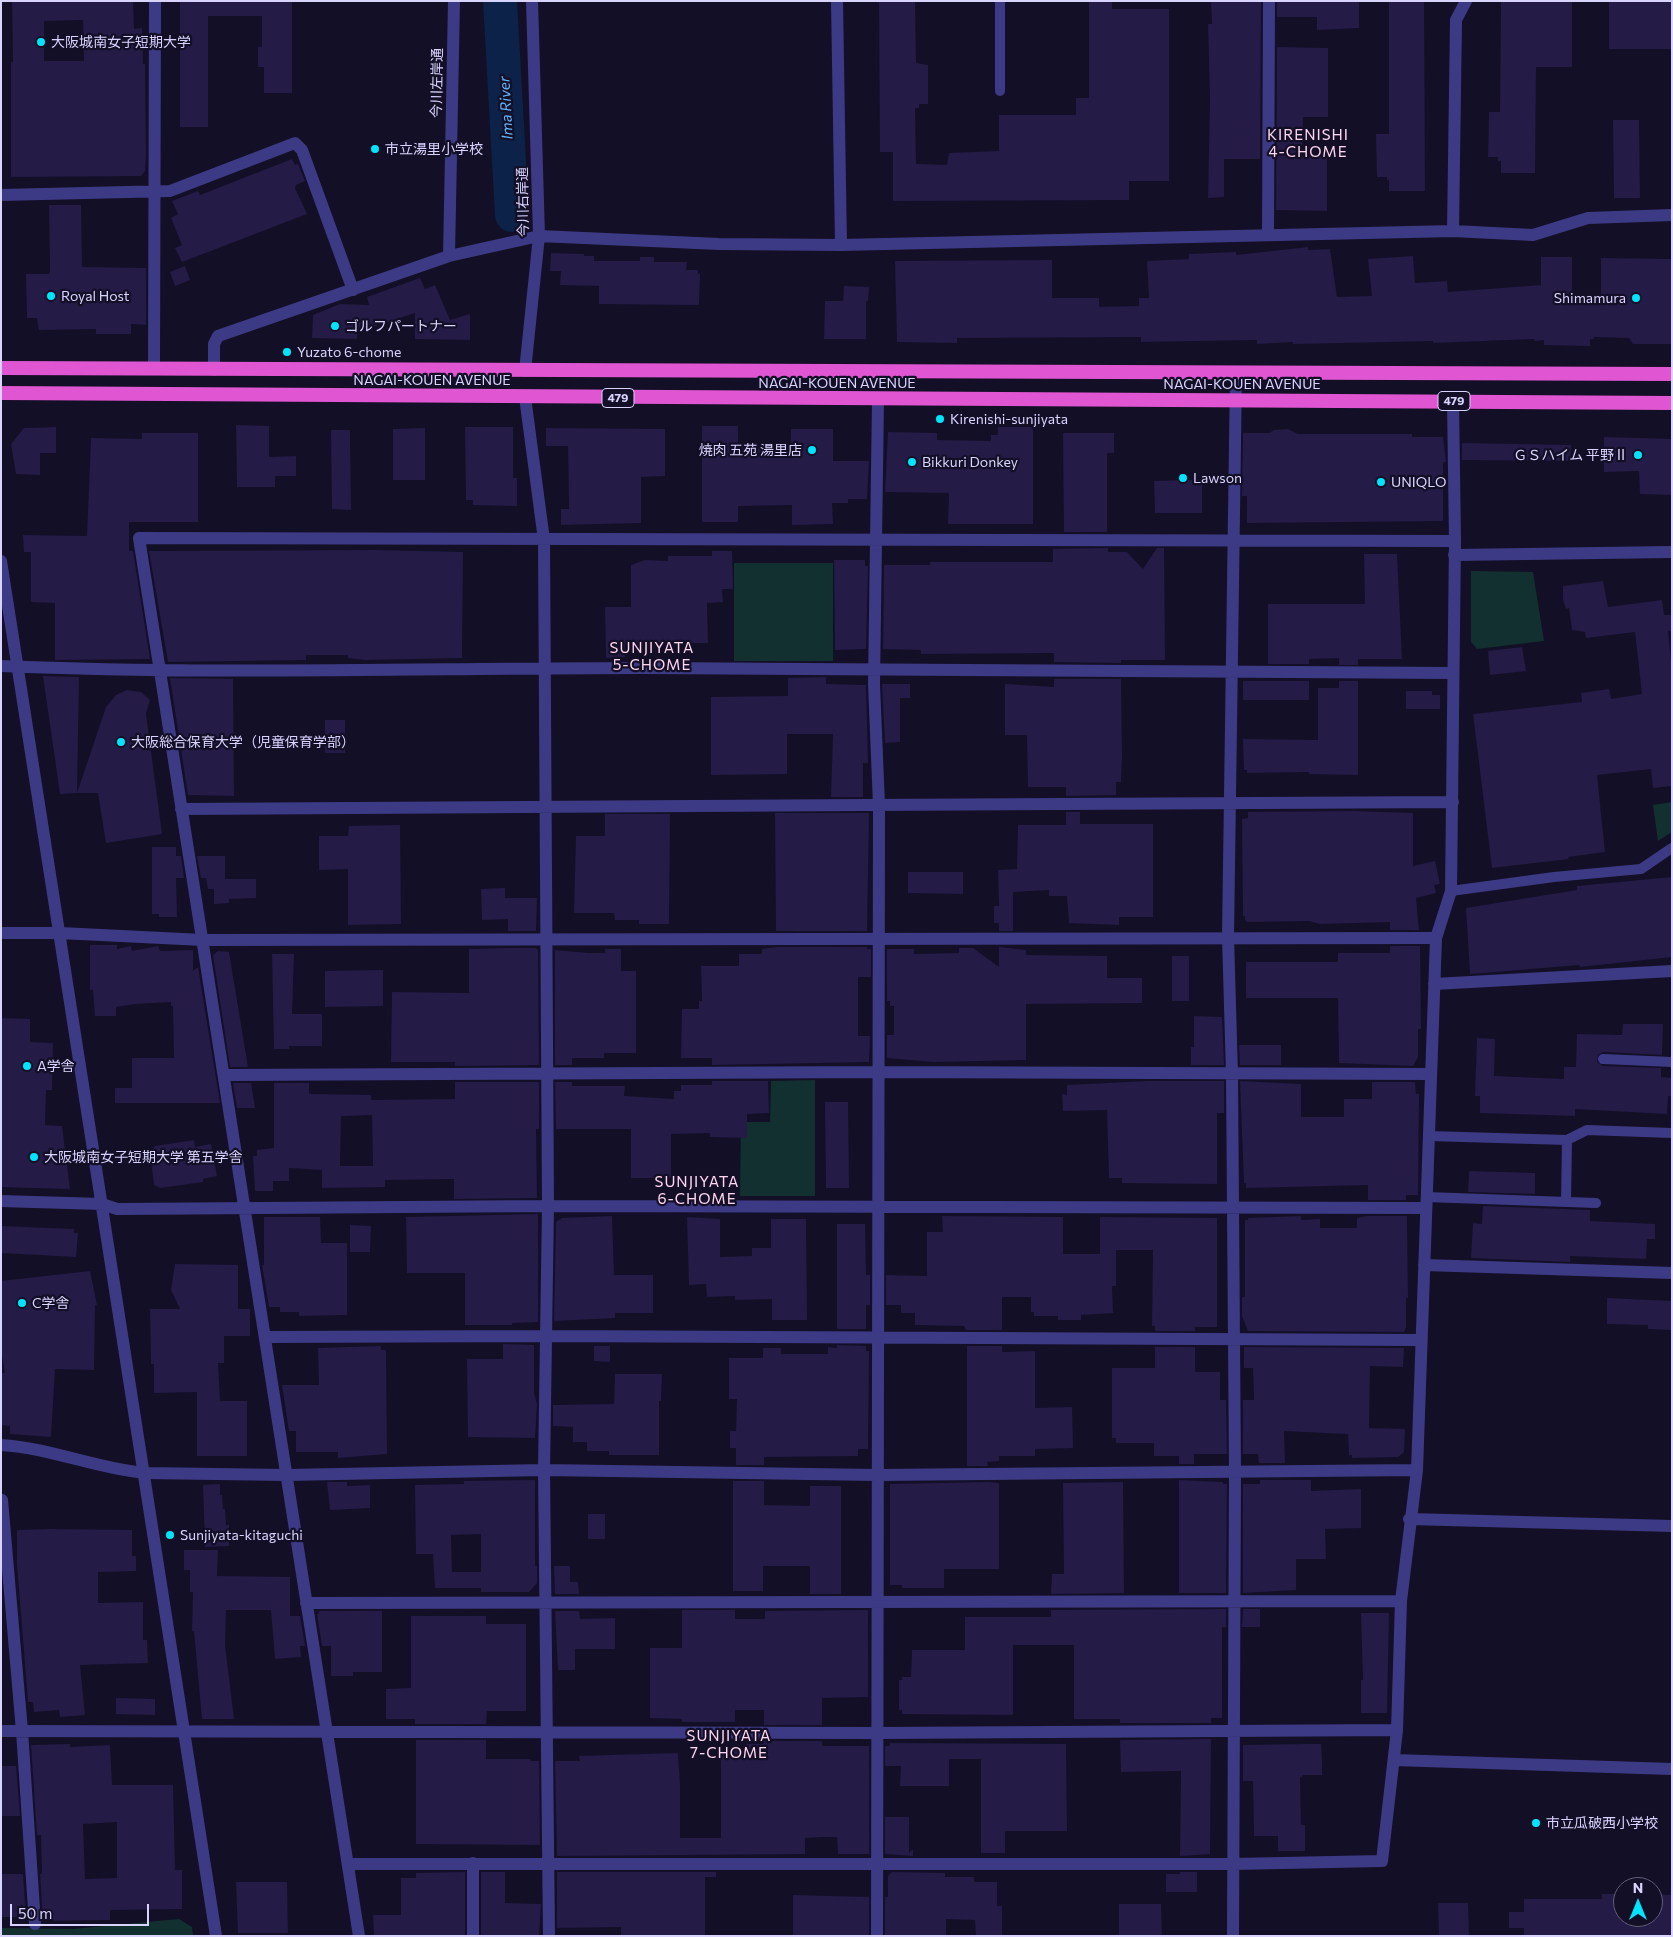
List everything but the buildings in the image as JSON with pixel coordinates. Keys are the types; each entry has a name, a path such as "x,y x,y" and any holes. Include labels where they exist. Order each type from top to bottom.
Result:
{"highway":[{"name":"NAGAI-KOUEN AVENUE","path":"1,368 1672,374"},
{"name":"NAGAI-KOUEN AVENUE","path":"1,393 878,400 1672,402"}],"street":[{"path":"154,369 155,1"},
{"name":"今川左岸通","path":"448,256 454,1"},
{"name":"今川右岸通","path":"525,371 539,236 532,1"},
{"path":"837,1 841,245"},
{"path":"1268,235 1269,1"},
{"path":"1453,231 1456,20 1466,1"},
{"path":"1,195 170,191 295,144 302,150 353,290"},
{"path":"214,370 214,344 218,336 448,256 539,236 719,244 841,245 1453,231 1533,234 1588,218 1672,215"},
{"path":"1233,1936 1235,1473 1229,938 1236,373"},
{"path":"525,398 544,540 548,1206 544,1470 550,1936"},
{"path":"877,1936 879,805 874,668 878,538 878,400"},
{"path":"348,1864 878,1862 1233,1864 1382,1862 1398,1730 1401,1601 1417,1470 1420,1340 1436,938 1451,891 1455,541 1453,401"},
{"path":"358,1936 139,538 544,540 878,538 1455,541"},
{"path":"1454,555 1672,552"},
{"path":"1,561 186,1730 216,1936"},
{"path":"1,666 160,671 874,668 1232,673 1452,673"},
{"path":"181,809 545,804 879,805 1453,802"},
{"path":"1,933 60,933 203,940 1436,938"},
{"path":"1434,984 1672,971"},
{"path":"224,1075 879,1072 1232,1075 1430,1074"},
{"path":"1,1201 102,1204 117,1209 548,1206 1232,1207 1426,1202"},
{"path":"1424,1265 1672,1273"},
{"path":"265,1338 546,1336 1420,1340"},
{"path":"1,1445 31,1447 126,1471 144,1473 287,1475 544,1470 877,1475 1417,1470"},
{"path":"2,1500 22,1731 35,1924"},
{"path":"1410,1519 1672,1526"},
{"path":"306,1604 878,1604 1401,1601"},
{"path":"1,1731 1234,1733 1398,1730"},
{"path":"1394,1760 1672,1769"},
{"path":"472,1863 473,1936"}],"lane":[{"path":"1000,1 1000,91"},
{"path":"1451,891 1554,877 1641,869 1672,848"},
{"path":"1603,1059 1672,1062"},
{"path":"1428,1136 1567,1140 1587,1130 1672,1133"},
{"path":"1566,1202 1567,1140"},
{"path":"1426,1202 1596,1203"}],"green space":[{"path":"734,563 833,563 833,661 734,661"},
{"path":"1471,571 1533,572 1544,641 1477,649 1471,642"},
{"path":"1672,802 1672,832 1658,841 1653,805"},
{"path":"815,1080 815,1196 740,1196 741,1122 770,1122 771,1081"},
{"path":"179,1919 192,1927 193,1936 1,1936 1,1928 73,1929"}],"waterway":[{"name":"Ima River","path":"500,1 512,215"}],"place":[{"name":"大阪城南女子短期大学","path":"41,42"},
{"name":"市立湯里小学校","path":"375,149"},
{"name":"Royal Host","path":"51,296"},
{"name":"Shimamura","path":"1636,298"},
{"name":"ゴルフパートナー","path":"335,326"},
{"name":"Yuzato 6-chome","path":"287,352"},
{"name":"Kirenishi-sunjiyata","path":"940,419"},
{"name":"焼肉 五苑 湯里店","path":"812,450"},
{"name":"ＧＳハイム 平野Ⅱ","path":"1638,455"},
{"name":"Bikkuri Donkey","path":"912,462"},
{"name":"Lawson","path":"1183,478"},
{"name":"UNIQLO","path":"1381,482"},
{"name":"大阪総合保育大学（児童保育学部）","path":"121,742"},
{"name":"A学舎","path":"27,1066"},
{"name":"大阪城南女子短期大学 第五学舎","path":"34,1157"},
{"name":"C学舎","path":"22,1303"},
{"name":"Sunjiyata-kitaguchi","path":"170,1535"},
{"name":"市立瓜破西小学校","path":"1536,1823"}],"district":[{"name":"KIRENISHI 4-CHOME","path":"1308,144"},
{"name":"SUNJIYATA 5-CHOME","path":"652,656"},
{"name":"SUNJIYATA 6-CHOME","path":"697,1190"},
{"name":"SUNJIYATA 7-CHOME","path":"729,1744"}]}
